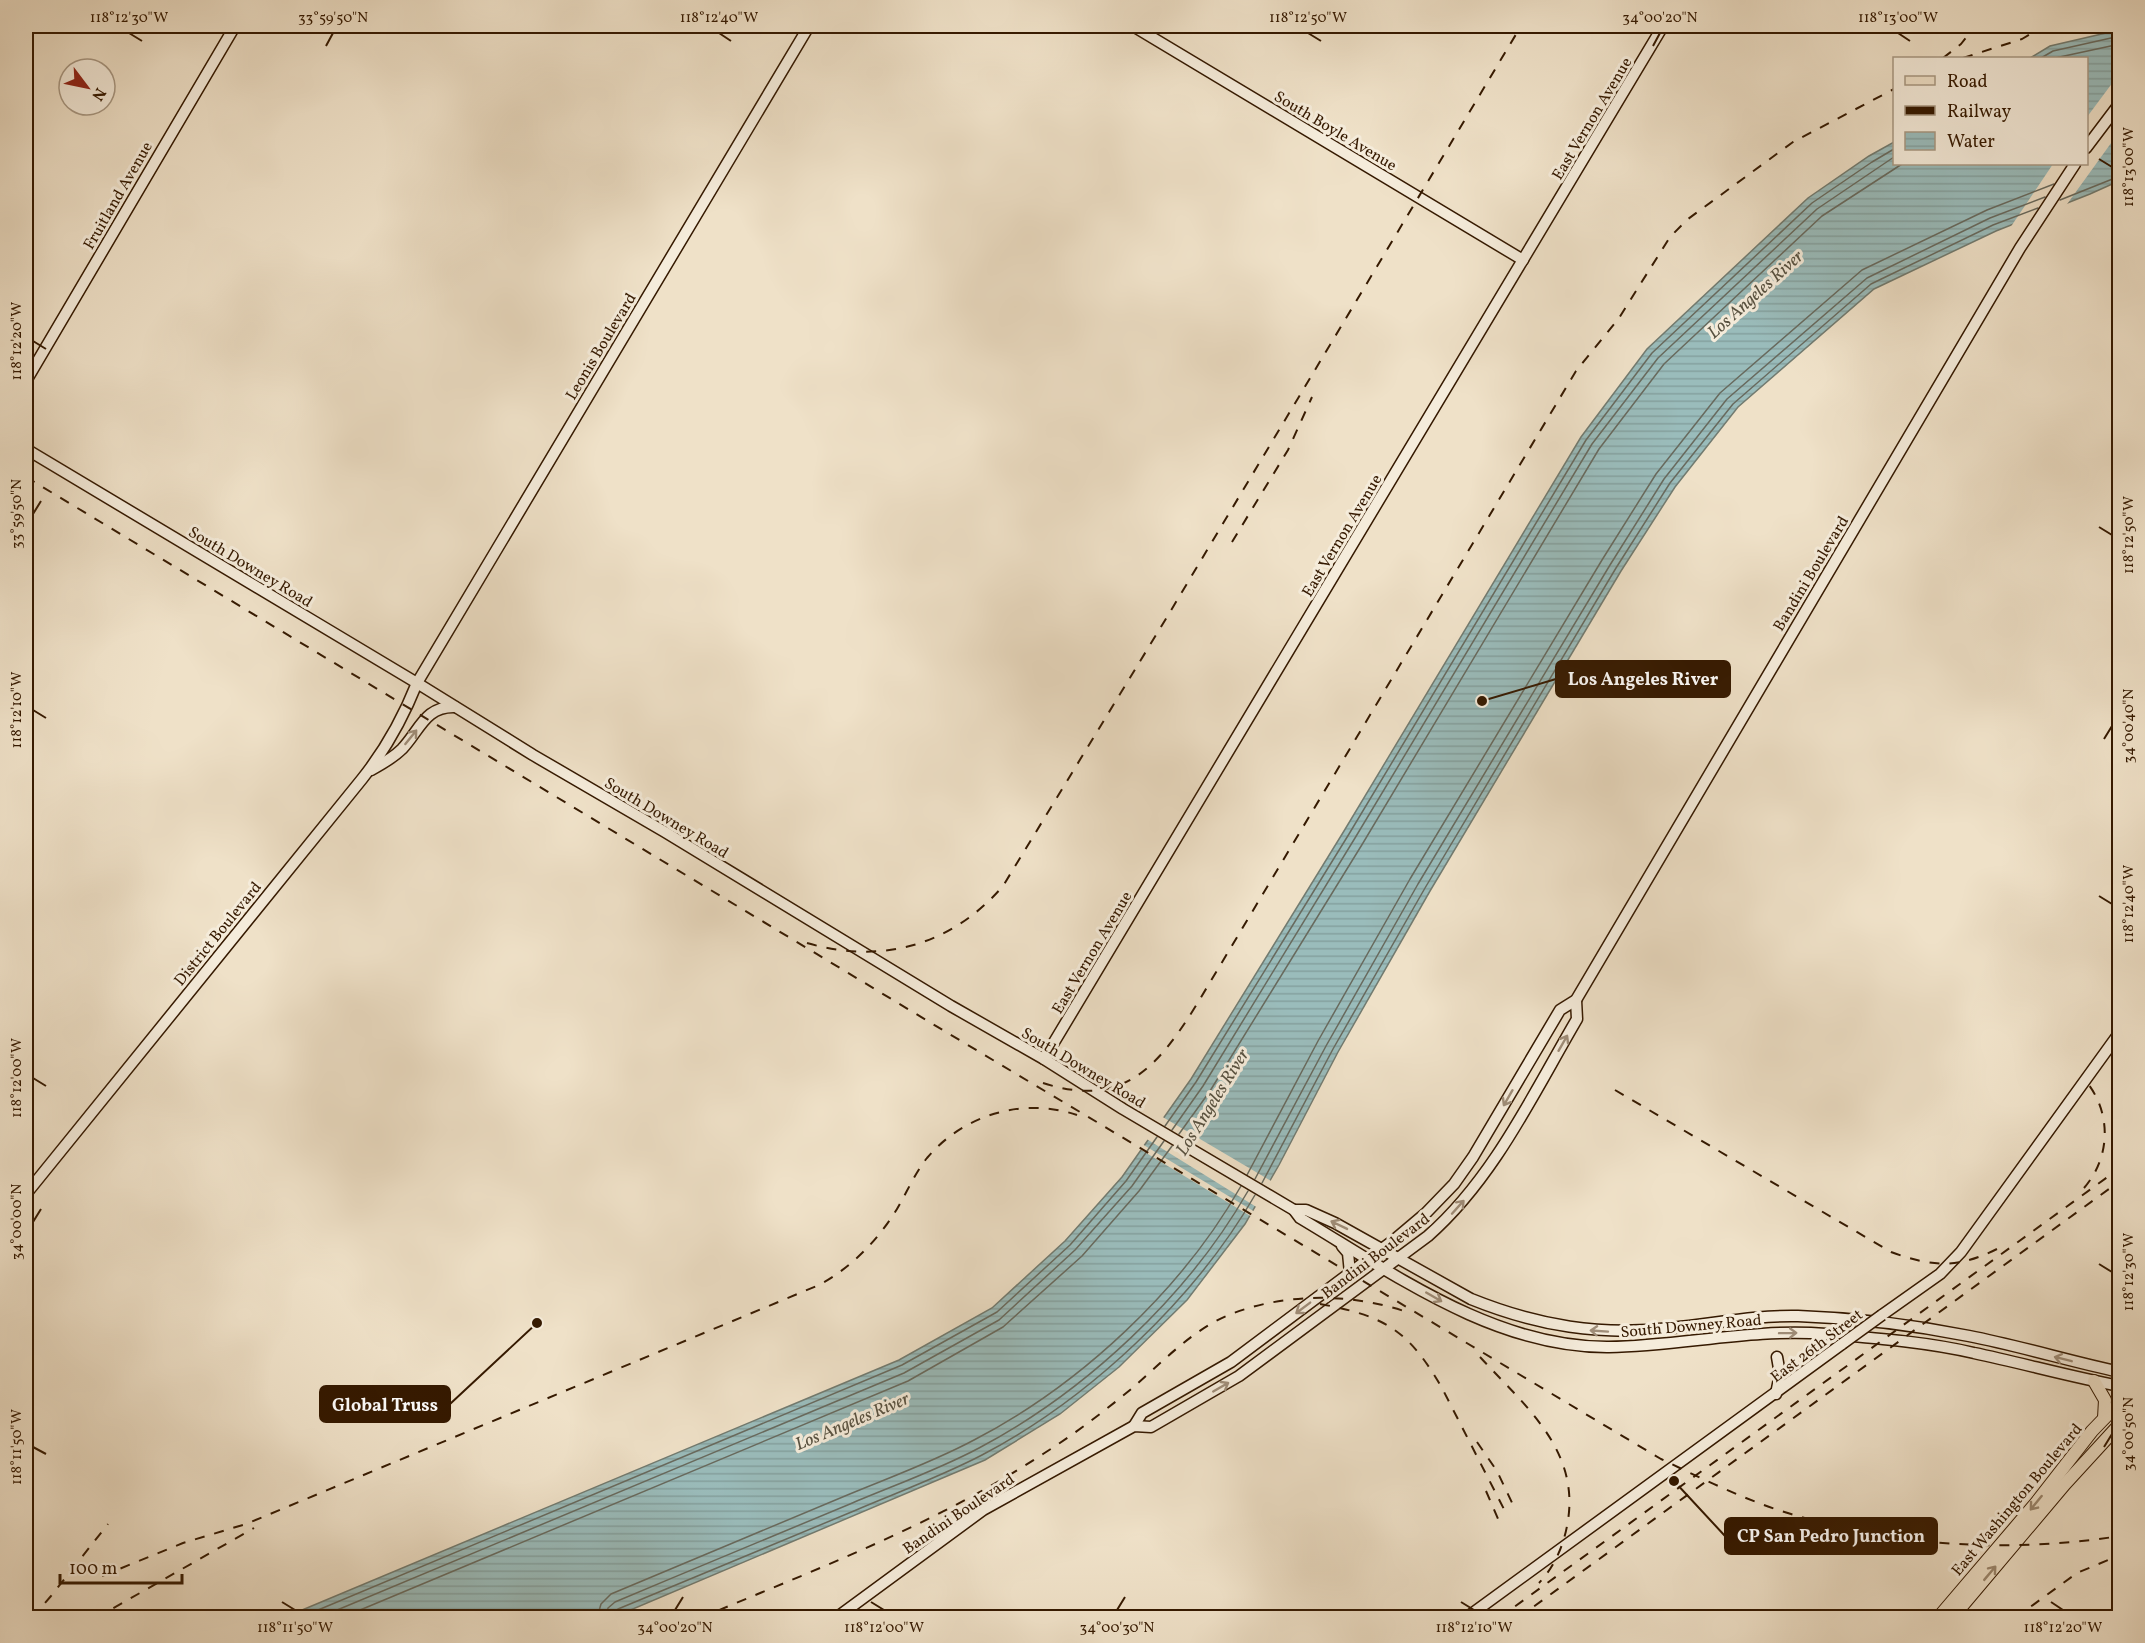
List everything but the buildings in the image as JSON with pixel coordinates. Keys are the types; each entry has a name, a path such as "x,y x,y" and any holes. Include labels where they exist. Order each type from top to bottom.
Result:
{"main road":[{"name":"Fruitland Avenue","path":"26,381 236,26"},
{"name":"Leonis Boulevard","path":"417,683 809,26"},
{"name":"South Boyle Avenue","path":"1133,26 1523,260"},
{"name":"East Vernon Avenue","path":"1044,1059 1663,26"},
{"path":"2088,144 2120,103"},
{"name":"Bandini Boulevard","path":"1134,1426 1142,1413 1231,1362 1369,1259 1426,1213 1454,1184 1473,1157 1560,1010 1576,1000 2033,227 2074,165"},
{"name":"South Downey Road","path":"26,449 417,683 537,758 811,919 951,1006 1044,1059 1123,1109 1294,1210 1300,1218 1462,1312 1511,1330 1549,1340 1608,1347 1739,1335 1824,1333 1949,1348 2120,1386"},
{"name":"District Boulevard","path":"26,1194 368,772 397,727 417,683"},
{"path":"368,772 386,762 402,749 434,710 455,707"},
{"name":"Bandini Boulevard","path":"836,1617 983,1510 1134,1426 1151,1426 1239,1376 1441,1225 1487,1170 1577,1019 1576,1000"},
{"name":"East 26th Street","path":"1466,1617 1940,1274 1961,1252 2120,1032"},
{"name":"South Downey Road","path":"1294,1210 1306,1210 1335,1223 1471,1299 1493,1308 1567,1328 1640,1331 1769,1317 1838,1319 1969,1335 2120,1372"},
{"path":"1339,1241 1348,1253 1350,1273"},
{"path":"1776,1394 1780,1374 1777,1358"},
{"path":"2094,1381 2106,1400 2104,1419"},
{"name":"East Washington Boulevard","path":"1938,1617 2120,1402"},
{"name":"East Washington Boulevard","path":"1952,1617 2065,1484 2120,1424"}],"water":[{"name":"Los Angeles River","path":"2119,30 2119,181 1996,231 1874,289 1738,407 1675,487 1621,571 1430,891 1338,1052 1279,1165 1245,1224 1187,1300 1119,1367 1060,1414 985,1460 614,1617 283,1618 899,1360 992,1308 1065,1241 1122,1177 1191,1079 1344,831 1581,437 1647,349 1808,198 1869,156 1893,143 1893,165 2088,165 2088,57 2032,57 2050,46"}],"pier":[{"path":"2119,74 2119,132 2065,207 2010,228 2052,165 2088,165 2088,116"},
{"path":"1161,1116 1273,1182 1258,1208 1145,1138"},
{"path":"1142,1144 1255,1212 1252,1217 1138,1148"}],"railway":[{"path":"807,943 862,952 914,945 938,936 961,923 1003,886 1521,26"},
{"path":"1944,57 1961,44 1975,26"},
{"path":"1966,57 2022,39 2044,26"},
{"path":"1043,1083 1071,1090 1095,1090 1117,1086 1135,1077 1152,1064 1168,1047 1197,1004 1576,371 1619,318 1670,237 1688,219 1793,142 1893,90"},
{"path":"1232,542 1288,450 1312,397"},
{"path":"26,477 946,1032 1661,1459 1758,1503 1831,1525 1872,1534 1954,1544 1996,1545 2079,1541 2120,1536"},
{"path":"2084,1188 2099,1163 2105,1134 2100,1106 2085,1080"},
{"path":"1615,1090 1891,1252 1919,1261 1944,1264 1969,1260 1997,1249"},
{"path":"102,1576 183,1543 246,1524 819,1285 853,1262 872,1242 897,1209 927,1158 959,1130 977,1120 1016,1109 1057,1110 1077,1115"},
{"path":"1499,1618 2120,1168"},
{"path":"1518,1618 2120,1181"},
{"path":"700,1618 875,1544 1002,1479 1043,1454 1098,1415 1190,1338 1231,1314 1273,1302 1317,1298 1361,1301 1404,1311"},
{"path":"1320,1304 1362,1314 1379,1321 1393,1329 1418,1353 1442,1388 1507,1515"},
{"path":"1480,1357 1531,1412 1546,1432 1558,1452 1566,1475 1569,1499 1567,1526 1560,1549 1539,1583"},
{"path":"1477,1442 1497,1471 1514,1507"},
{"path":"1486,1491 1499,1521"},
{"path":"32,1618 108,1524"},
{"path":"96,1618 254,1528"},
{"path":"2015,1618 2077,1573 2120,1555"},
{"path":"2100,1618 2120,1604"}],"place":[{"name":"Los Angeles River","path":"1482,701"},
{"name":"Global Truss","path":"537,1323"},
{"name":"CP San Pedro Junction","path":"1674,1481"}]}
